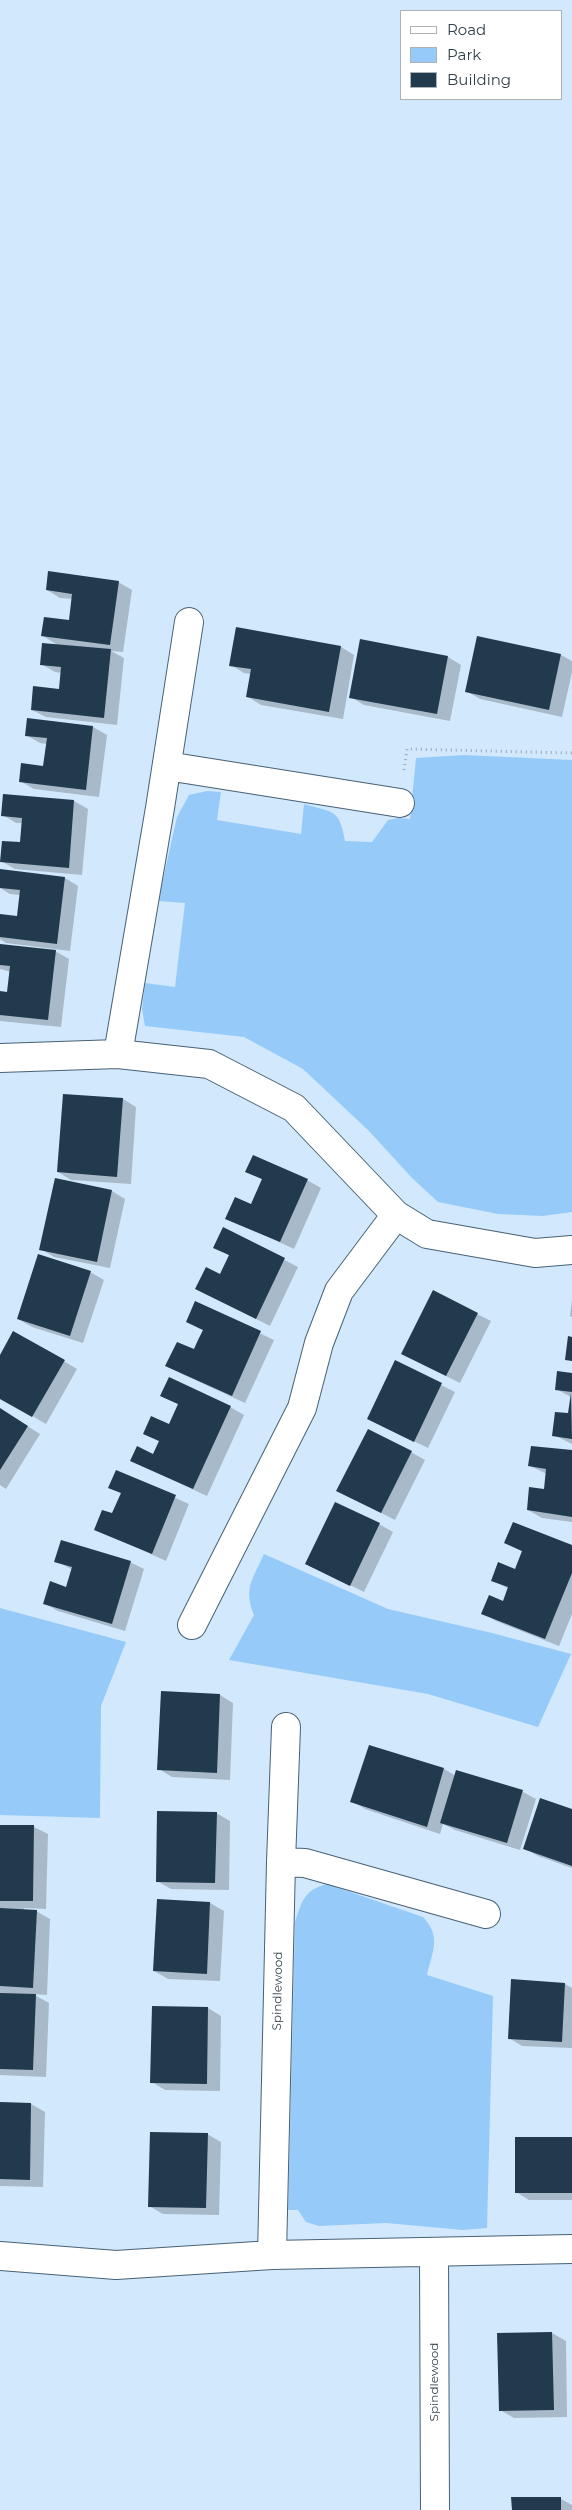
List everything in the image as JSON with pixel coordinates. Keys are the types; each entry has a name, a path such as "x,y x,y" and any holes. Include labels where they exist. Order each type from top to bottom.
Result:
{"street":[{"path":"118,1054 167,766 189,622"},
{"path":"167,766 400,803"},
{"path":"0,1058 118,1054 209,1064 294,1108 396,1215 427,1234 535,1253 572,1250"},
{"path":"192,1625 302,1408 319,1343 339,1291 396,1215"},
{"name":"Spindlewood","path":"272,2255 286,1727"},
{"path":"281,1862 306,1863 486,1914"},
{"path":"0,2256 116,2265 272,2255 434,2254 572,2249"},
{"name":"Spindlewood","path":"434,2254 435,2510"}],"path":[{"path":"400,803 407,749 572,753"}],"green space":[{"path":"464,755 572,760 572,1212 543,1216 498,1214 438,1202 412,1178 369,1131 303,1069 244,1037 145,1026 142,1009 145,983 175,987 185,903 158,901 177,817 189,795 207,791 221,792 217,820 301,834 304,804 329,811 337,817 343,830 345,841 372,842 388,820 410,819 416,758"},
{"path":"264,1554 388,1609 492,1633 571,1654 538,1727 428,1694 229,1660 254,1615 249,1598 249,1590"},
{"path":"0,1608 126,1642 101,1706 100,1818 0,1815"},
{"path":"327,1884 423,1917 429,1924 434,1938 433,1952 427,1975 493,1996 487,2228 463,2230 386,2223 319,2226 306,2222 298,2210 288,2210 295,1922 305,1897 319,1886"}],"building":[{"path":"48,571 119,581 110,645 41,636 44,617 69,620 72,594 46,590"},
{"path":"236,627 341,646 329,712 246,697 251,669 229,666"},
{"path":"477,636 561,654 549,710 465,692"},
{"path":"360,639 448,656 437,714 349,698"},
{"path":"42,643 111,649 104,718 31,710 33,686 59,689 61,667 40,665"},
{"path":"27,718 93,726 86,790 19,782 21,763 43,766 47,738 25,736"},
{"path":"3,794 74,800 69,868 0,862 2,841 20,842 22,818 1,816"},
{"path":"0,869 65,877 57,944 0,937 0,914 17,916 20,890 0,888"},
{"path":"0,944 56,950 48,1020 0,1015 0,991 7,992 10,966 0,965"},
{"path":"63,1094 123,1098 117,1177 57,1172"},
{"path":"253,1155 308,1179 280,1242 225,1219 235,1197 251,1204 262,1179 245,1172"},
{"path":"55,1178 112,1190 97,1262 39,1250"},
{"path":"223,1227 285,1258 256,1319 195,1289 206,1267 220,1274 229,1255 213,1248"},
{"path":"38,1254 91,1271 70,1336 17,1319"},
{"path":"433,1290 478,1313 446,1376 401,1354"},
{"path":"195,1301 261,1331 232,1396 165,1366 177,1342 194,1349 203,1330 186,1322"},
{"path":"13,1331 65,1360 32,1417 0,1399 0,1355"},
{"path":"568,1336 572,1337 572,1361 565,1360"},
{"path":"395,1360 442,1383 414,1442 367,1419"},
{"path":"557,1371 572,1373 572,1392 555,1390"},
{"path":"169,1377 231,1406 193,1489 130,1461 137,1446 153,1454 159,1441 143,1434 151,1416 169,1424 178,1404 160,1396"},
{"path":"571,1393 572,1439 552,1436 555,1412 568,1413"},
{"path":"0,1408 28,1426 0,1470"},
{"path":"368,1429 412,1451 381,1513 336,1491"},
{"path":"531,1446 572,1450 572,1517 527,1510 529,1487 544,1489 546,1469 528,1466"},
{"path":"116,1470 176,1495 152,1554 94,1530 102,1510 112,1513 121,1493 108,1488"},
{"path":"335,1502 380,1523 350,1586 305,1564"},
{"path":"513,1522 572,1545 572,1573 545,1639 481,1614 489,1595 503,1601 508,1587 491,1581 498,1562 515,1569 522,1551 504,1543"},
{"path":"61,1540 131,1561 112,1624 43,1604 50,1581 66,1587 72,1567 54,1562"},
{"path":"161,1691 220,1694 217,1773 157,1770"},
{"path":"369,1745 444,1768 427,1827 350,1802"},
{"path":"456,1770 523,1790 507,1843 440,1823"},
{"path":"540,1798 572,1809 572,1866 523,1849"},
{"path":"157,1811 217,1812 215,1883 156,1882"},
{"path":"0,1825 34,1825 33,1901 0,1901"},
{"path":"157,1899 210,1902 207,1974 153,1971"},
{"path":"0,1908 37,1910 33,1988 0,1986"},
{"path":"511,1979 565,1983 562,2042 508,2039"},
{"path":"0,1993 36,1994 33,2070 0,2069"},
{"path":"152,2006 208,2007 207,2084 150,2083"},
{"path":"0,2102 31,2103 30,2180 0,2179"},
{"path":"150,2132 208,2133 206,2208 148,2207"},
{"path":"515,2137 572,2137 572,2193 515,2193"},
{"path":"552,2332 554,2410 499,2411 497,2333"},
{"path":"511,2497 561,2497 561,2510 512,2510"}]}
